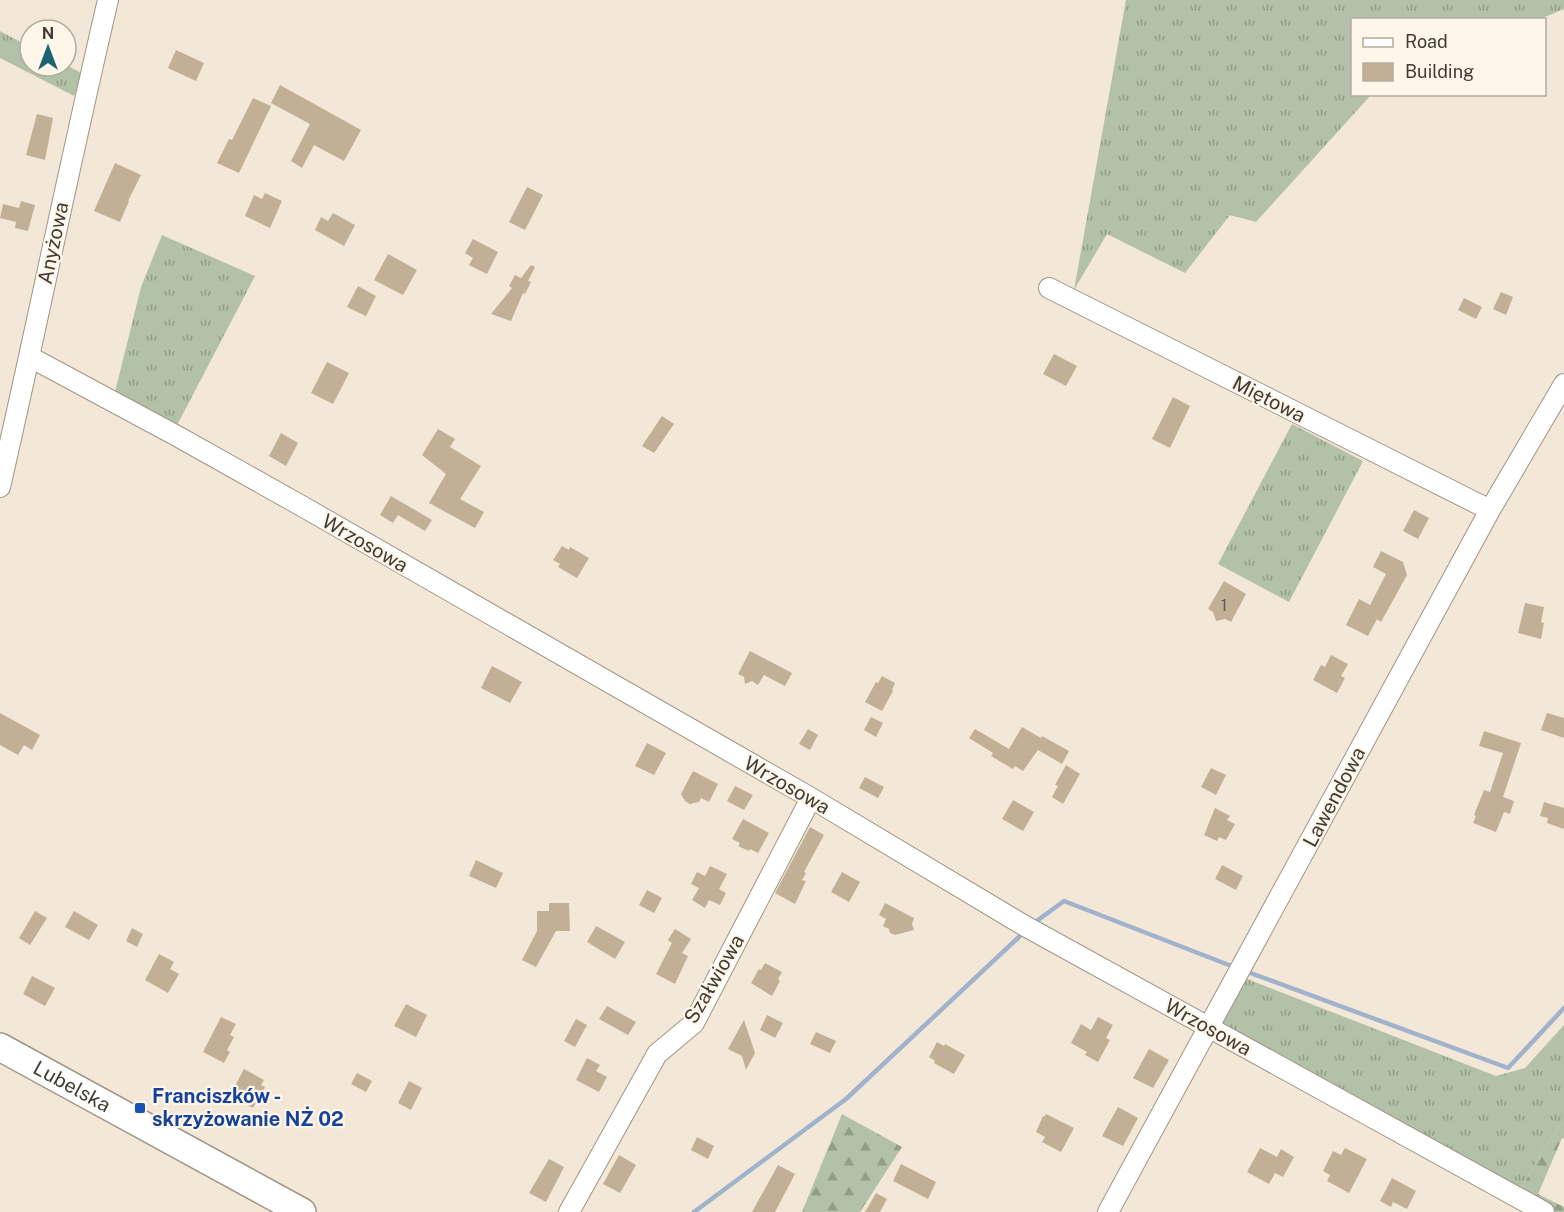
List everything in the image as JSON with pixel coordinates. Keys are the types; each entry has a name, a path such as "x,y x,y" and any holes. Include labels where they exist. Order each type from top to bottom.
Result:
{"main road":[{"name":"Lubelska","path":"0,1047 302,1212"}],"street":[{"name":"Anyżowa","path":"0,487 30,357 75,138 108,0"},
{"name":"Miętowa","path":"1049,288 1490,510"},
{"name":"Wrzosowa","path":"30,357 177,435 811,798 1025,926 1544,1212"},
{"name":"Lawendowa","path":"1108,1212 1490,510 1564,384"},
{"name":"Szałwiowa","path":"569,1212 657,1054 694,1023 811,798"}],"green space":[{"path":"1126,0 1564,0 1564,9 1542,18 1351,18 1351,96 1370,96 1256,222 1230,215 1185,273 1107,234 1074,290"},
{"path":"0,31 18,41 18,67 0,58"},
{"path":"78,71 83,74 74,96 39,78 78,78"},
{"path":"162,235 255,276 175,429 115,392 141,287"},
{"path":"1292,424 1363,461 1289,602 1218,564"},
{"path":"1242,977 1496,1076 1525,1068 1564,1025 1564,1120 1544,1148 1519,1192 1213,1027"},
{"path":"842,1114 902,1147 860,1212 802,1212"},
{"path":"1564,1120 1564,1139 1562,1138 1538,1194 1564,1207 1564,1212 1555,1212 1519,1192 1544,1148"}],"building":[{"path":"176,50 204,63 196,81 168,68"},
{"path":"280,85 361,130 344,161 314,145 302,168 291,161 310,124 271,103"},
{"path":"253,98 271,106 239,173 217,163 229,139 232,140"},
{"path":"37,114 53,118 45,160 26,155"},
{"path":"115,163 141,175 120,222 94,211"},
{"path":"527,187 543,195 525,230 509,222"},
{"path":"265,193 282,201 270,228 245,216 254,195 262,199"},
{"path":"21,201 35,205 28,231 15,228 16,222 0,218 3,204 19,208"},
{"path":"333,213 355,225 344,246 315,230 321,217 328,221"},
{"path":"473,239 498,252 487,274 469,265 473,258 465,253"},
{"path":"388,254 417,270 403,295 374,280"},
{"path":"531,265 535,267 528,281 531,282 525,294 523,293 511,321 491,314 512,288 509,286 515,275 521,278"},
{"path":"358,286 376,296 366,316 347,307"},
{"path":"1501,292 1513,297 1506,315 1493,309"},
{"path":"1464,298 1482,307 1476,319 1458,310"},
{"path":"1054,354 1077,366 1066,386 1043,374"},
{"path":"327,362 349,373 333,404 311,393"},
{"path":"1173,397 1190,406 1170,448 1152,439"},
{"path":"662,416 674,424 654,453 642,446"},
{"path":"438,429 455,439 450,447 481,466 460,499 484,512 475,528 429,503 446,474 422,455"},
{"path":"281,433 298,443 286,466 269,456"},
{"path":"391,496 432,520 425,531 398,515 393,523 380,515"},
{"path":"1414,510 1429,518 1418,539 1403,531"},
{"path":"562,546 569,550 570,547 589,558 577,578 558,567 560,564 553,560"},
{"path":"1381,551 1403,562 1407,575 1381,622 1377,619 1368,636 1346,625 1359,599 1370,605 1386,574 1373,567"},
{"path":"1224,581 1246,594 1231,622 1225,619 1216,621 1213,612 1208,609"},
{"path":"1525,603 1544,607 1541,639 1518,633"},
{"path":"750,651 792,673 785,686 764,675 758,685 752,681 745,684 744,677 738,674"},
{"path":"1331,655 1348,664 1341,676 1345,678 1337,693 1313,680 1321,665 1325,667"},
{"path":"492,666 522,682 510,703 481,688"},
{"path":"882,676 895,683 882,711 865,702"},
{"path":"0,713 40,735 32,750 24,745 18,755 0,745"},
{"path":"1547,713 1564,718 1564,738 1541,730"},
{"path":"871,717 883,723 876,737 864,730"},
{"path":"1022,727 1069,751 1062,764 1038,750 1023,771 1015,766 1013,769 991,756 993,753 969,738 975,729 1009,749"},
{"path":"808,729 818,735 810,750 799,744"},
{"path":"1484,731 1521,743 1503,797 1514,801 1510,814 1504,812 1496,832 1473,823 1484,790 1490,792 1503,753 1479,746"},
{"path":"647,743 666,753 654,775 635,766"},
{"path":"1066,765 1080,774 1063,804 1052,797 1058,786 1055,785"},
{"path":"1211,768 1226,775 1216,795 1201,787"},
{"path":"693,771 718,784 709,802 701,798 699,802 690,804 681,794"},
{"path":"865,777 884,787 878,798 859,788"},
{"path":"735,786 753,795 744,810 727,801"},
{"path":"1013,800 1034,812 1023,831 1002,819"},
{"path":"1544,802 1564,808 1564,829 1547,823 1548,818 1540,816"},
{"path":"1215,808 1230,816 1227,820 1235,824 1226,840 1219,837 1217,841 1204,835"},
{"path":"743,819 769,833 758,853 738,846 740,843 732,839"},
{"path":"810,827 824,835 804,872 806,873 802,880 806,881 795,904 775,893"},
{"path":"476,860 503,873 496,888 469,876"},
{"path":"1222,865 1243,876 1236,890 1215,879"},
{"path":"710,866 727,874 719,889 726,893 720,905 709,900 705,908 692,900 699,888 691,884 697,872 705,876"},
{"path":"842,872 860,882 849,902 831,892"},
{"path":"647,890 662,898 654,913 639,905"},
{"path":"549,903 569,903 570,931 556,931 536,967 522,960 537,931 537,911 549,911"},
{"path":"885,903 914,918 912,924 914,930 895,935 890,933 889,929 883,926 886,919 879,915"},
{"path":"35,911 47,918 30,945 19,938"},
{"path":"74,911 98,925 89,940 65,927"},
{"path":"596,926 625,942 615,959 587,942"},
{"path":"132,928 143,934 137,947 126,941"},
{"path":"675,929 691,939 682,953 688,956 675,984 656,974 672,943 668,940"},
{"path":"159,954 174,962 170,969 179,974 168,993 145,980"},
{"path":"765,963 782,972 772,996 751,983"},
{"path":"32,976 55,988 45,1006 23,994"},
{"path":"406,1004 427,1015 416,1037 394,1026"},
{"path":"607,1006 636,1022 628,1035 599,1019"},
{"path":"767,1015 783,1023 775,1038 760,1030"},
{"path":"221,1017 236,1024 230,1035 234,1037 227,1050 230,1052 224,1063 203,1052"},
{"path":"1098,1017 1113,1025 1106,1038 1110,1040 1098,1062 1085,1055 1087,1052 1071,1043 1081,1024 1091,1030"},
{"path":"576,1019 587,1025 575,1047 564,1041"},
{"path":"744,1020 755,1053 746,1070 742,1056 728,1049"},
{"path":"816,1032 836,1041 830,1053 810,1044"},
{"path":"937,1042 965,1055 954,1074 934,1063 935,1061 929,1057"},
{"path":"1149,1049 1169,1060 1153,1088 1133,1078"},
{"path":"587,1058 600,1065 596,1071 607,1077 599,1092 576,1080"},
{"path":"244,1069 264,1080 261,1085 265,1087 253,1108 230,1095"},
{"path":"357,1073 372,1081 366,1092 351,1084"},
{"path":"409,1081 422,1088 411,1110 398,1103"},
{"path":"1118,1107 1138,1118 1123,1146 1102,1136"},
{"path":"1046,1114 1074,1128 1061,1152 1042,1142 1045,1137 1036,1132"},
{"path":"697,1137 714,1146 708,1159 691,1150"},
{"path":"1260,1148 1277,1157 1281,1149 1294,1157 1283,1177 1275,1173 1269,1184 1247,1172"},
{"path":"1345,1148 1367,1159 1349,1193 1327,1181 1330,1175 1323,1171 1333,1151 1341,1155"},
{"path":"619,1155 636,1165 620,1193 603,1184"},
{"path":"549,1159 564,1167 546,1202 529,1193"},
{"path":"901,1164 936,1182 928,1199 893,1181"},
{"path":"778,1165 795,1174 775,1212 752,1212"},
{"path":"1392,1178 1416,1191 1407,1209 1393,1202 1391,1207 1380,1201"},
{"path":"876,1193 887,1199 880,1212 865,1212"}],"waterway":[{"path":"1034,923 1064,901 1234,967"},
{"path":"694,1212 846,1099 1019,937"},
{"path":"1245,971 1508,1068 1564,1008"}],"place":[{"name":"Franciszków - skrzyżowanie NŻ 02","path":"140,1108"}]}
